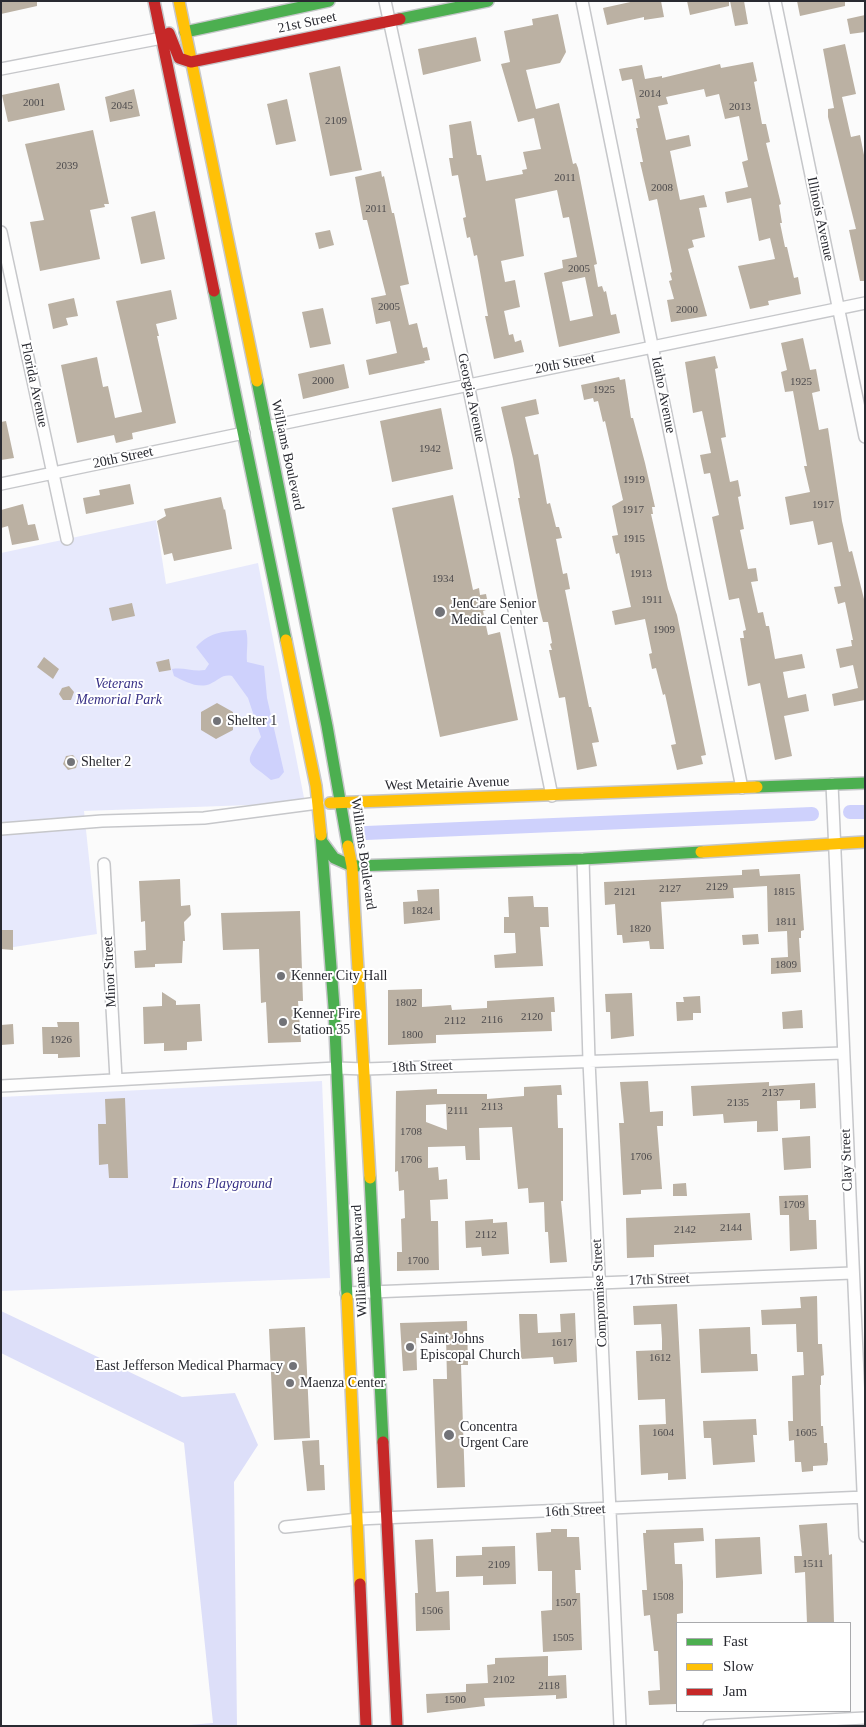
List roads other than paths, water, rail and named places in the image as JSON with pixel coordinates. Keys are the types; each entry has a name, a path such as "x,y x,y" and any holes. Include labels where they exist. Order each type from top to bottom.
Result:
{"main road":[{"name":"Williams Boulevard","path":"154,1 235,388 318,803 323,843 334,998 366,1726"},
{"path":"160,1 171,40 179,58 191,62"},
{"name":"Williams Boulevard","path":"179,1 280,493 352,866 377,1292 397,1726"},
{"name":"21st Street","path":"185,32 329,1"},
{"name":"21st Street","path":"191,62 488,1"},
{"path":"235,388 247,398 256,423 266,427"},
{"path":"244,433 253,440 260,452 266,480 280,493"},
{"name":"West Metairie Avenue","path":"318,803 552,796 865,783"},
{"path":"323,843 334,858 352,866 583,860 865,842"},
{"path":"334,998 361,995"}],"street":[{"name":"Georgia Avenue","path":"385,1 468,384 552,796"},
{"name":"Idaho Avenue","path":"582,1 742,788"},
{"name":"Illinois Avenue","path":"775,1 865,437"},
{"path":"1,70 162,38"},
{"name":"Florida Avenue","path":"1,232 68,539"},
{"name":"20th Street","path":"266,427 865,303"},
{"name":"20th Street","path":"1,484 244,433"},
{"name":"Clay Street","path":"832,784 833,844 865,1536"},
{"name":"West Metairie Avenue","path":"1,829 102,821 204,818 318,803"},
{"name":"Compromise Street","path":"583,860 589,1061 620,1726"},
{"name":"Minor Street","path":"104,864 116,1079"},
{"name":"18th Street","path":"1,1086 336,1068 365,1069 843,1053"},
{"name":"17th Street","path":"346,1293 852,1272"},
{"name":"16th Street","path":"285,1527 358,1519 864,1497"},
{"path":"709,1726 865,1718"}],"water":[{"path":"246,630 247,662 264,666 267,698 284,772 279,778 271,780 250,762 252,753 261,737 248,698 232,676 223,677 210,684 201,686 191,684 174,676 172,669 205,670 209,664 196,647 202,641 219,633"}],"waterway":[{"path":"850,812 865,812"},
{"path":"366,833 812,814"}],"place":[{"name":"JenCare Senior Medical Center","path":"440,612"},
{"name":"Shelter 1","path":"217,721"},
{"name":"Shelter 2","path":"71,762"},
{"name":"Kenner City Hall","path":"281,976"},
{"name":"Kenner Fire Station 35","path":"283,1022"},
{"name":"Saint Johns Episcopal Church","path":"410,1347"},
{"name":"East Jefferson Medical Pharmacy","path":"293,1366"},
{"name":"Maenza Center","path":"290,1383"},
{"name":"Concentra Urgent Care","path":"449,1435"}],"park label":[{"name":"Veterans Memorial Park","path":"119,692"},
{"name":"Lions Playground","path":"222,1184"}]}
